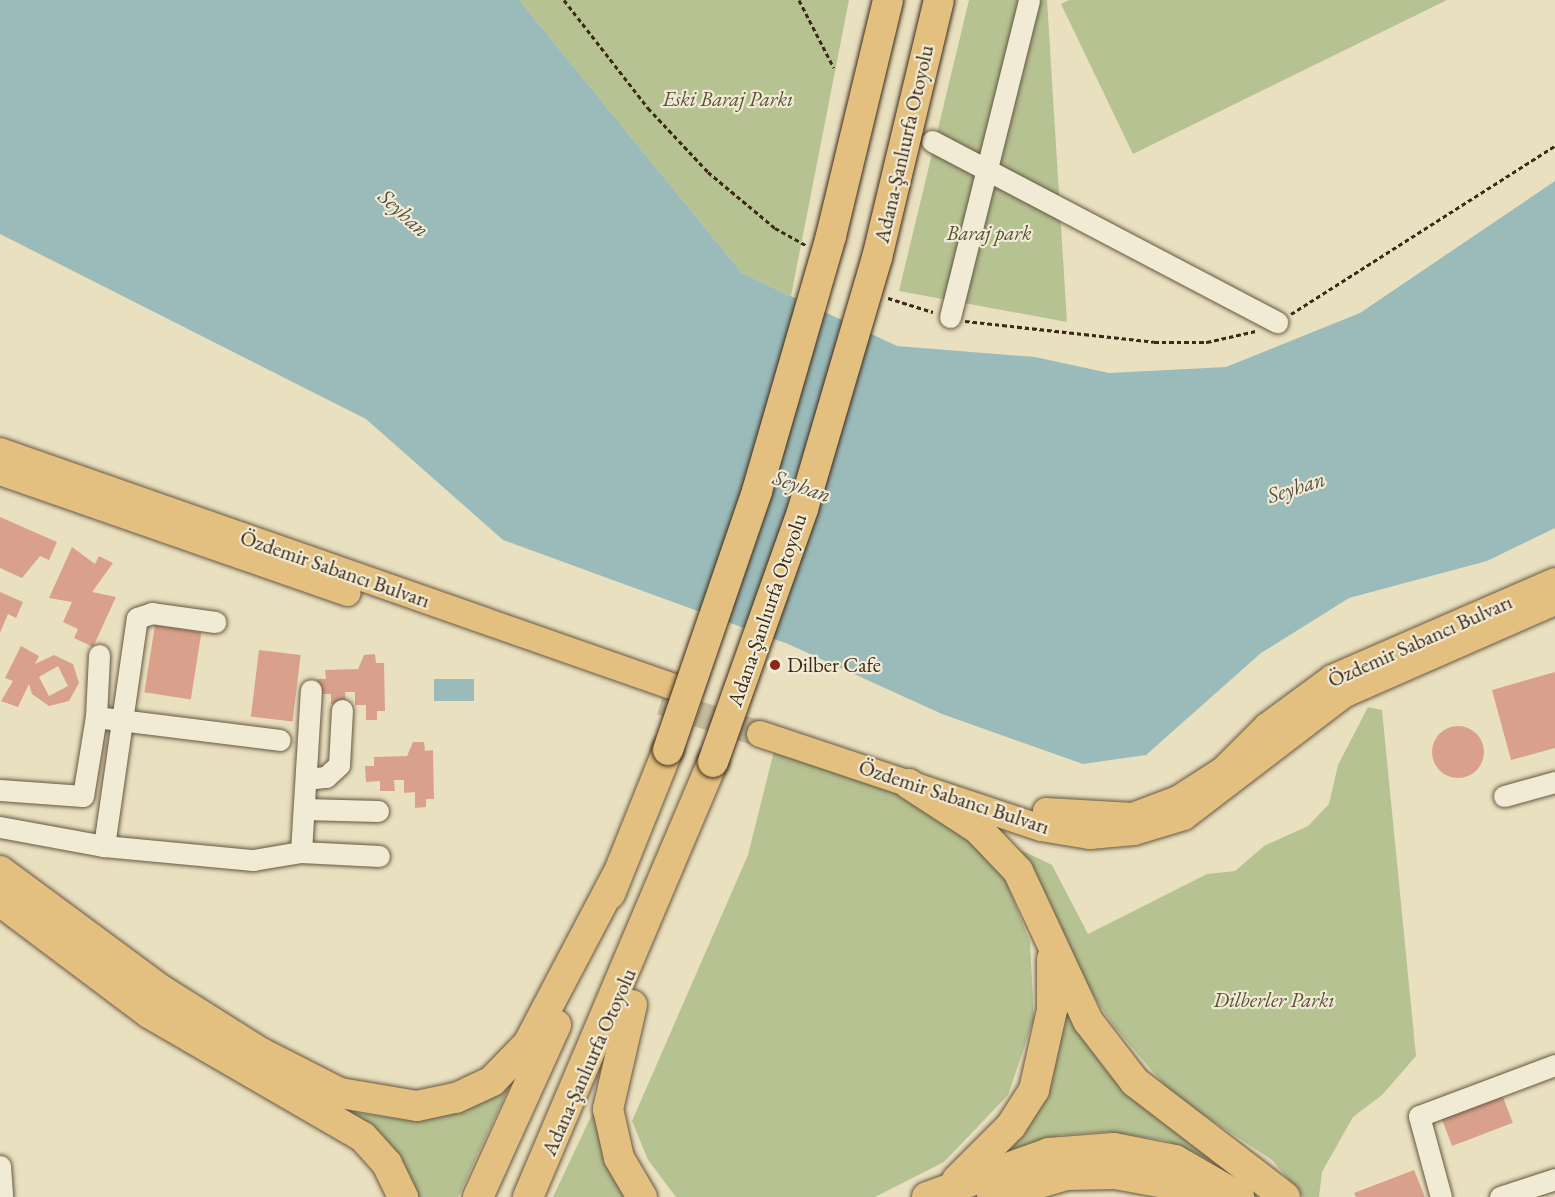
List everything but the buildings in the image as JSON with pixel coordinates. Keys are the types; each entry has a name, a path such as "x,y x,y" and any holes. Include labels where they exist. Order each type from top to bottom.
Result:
{"highway":[{"name":"Adana-Şanlıurfa Otoyolu","path":"478,1197 618,875 668,750 758,491 831,236 888,0"},
{"name":"Adana-Şanlıurfa Otoyolu","path":"528,1197 714,762 803,509 877,258 939,0"},
{"path":"909,784 978,829 1018,872 1052,953 1088,1021 1135,1082 1285,1197"},
{"path":"642,1197 620,1158 608,1109 619,1049 677,853"},
{"path":"0,871 161,990 261,1053 340,1093 417,1106 456,1098 492,1081 528,1044 618,875"},
{"path":"0,901 149,1013 363,1137 387,1164 403,1197"},
{"path":"939,1192 1011,1126 1034,1090 1052,1010 1052,953"},
{"path":"939,1192 1049,1154 1114,1148 1176,1160 1239,1197"},
{"path":"992,1197 1066,1175 1114,1174 1170,1184 1197,1197"}],"main road":[{"name":"Özdemir Sabancı Bulvarı","path":"0,451 666,694 0,472"},
{"name":"Özdemir Sabancı Bulvarı","path":"1555,581 1332,678 1267,726 1223,770 1178,799 1132,816 1046,811 763,726 909,784 1041,828 1090,836 1134,832 1184,817 1345,694 1555,602"}],"street":[{"path":"950,317 1029,0"},
{"path":"932,141 1278,322"},
{"path":"104,846 137,618 152,613 215,622"},
{"path":"0,790 83,796 96,717 99,655"},
{"path":"301,852 311,690"},
{"path":"306,779 326,777 339,765 342,710"},
{"path":"96,717 280,740"},
{"path":"1504,796 1555,782"},
{"path":"304,809 378,811"},
{"path":"0,827 104,846 253,860 301,852 380,856"},
{"path":"1441,1197 1419,1116 1555,1065"},
{"path":"0,1166 2,1197"},
{"path":"1500,1197 1555,1179"}],"path":[{"path":"564,0 648,108 708,172 775,228 815,250"},
{"path":"799,0 834,68"},
{"path":"879,293 950,317 1009,329 1154,342 1207,342 1265,330 1555,146"}],"green space":[{"name":"Eski Baraj Parkı","path":"519,0 849,0 791,296 742,273"},
{"name":"Baraj park","path":"969,0 1047,0 1067,322 899,291"},
{"path":"1069,0 1447,0 1133,154 1061,4"},
{"name":"Dilberler Parkı","path":"1368,707 1382,710 1416,1056 1382,1095 1353,1117 1322,1172 1319,1197 1303,1197 1272,1160 1172,1094 1113,1025 1064,952 1051,910 1021,850 1052,865 1088,934 1207,874 1235,871 1264,846 1308,826 1329,804 1338,765"},
{"path":"775,747 903,792 954,825 1004,876 1030,942 1034,1019 1008,1095 944,1162 875,1197 676,1197 648,1160 632,1121 748,855"},
{"path":"1064,986 1232,1170 1165,1140 1107,1132 1060,1135 995,1156"},
{"path":"516,1072 458,1197 415,1197 400,1165 316,1093 359,1113 415,1121 465,1110"},
{"path":"594,1110 633,1197 553,1197"}],"water":[{"name":"Seyhan","path":"0,0 519,0 742,273 897,346 1035,357 1109,373 1226,367 1360,313 1555,181 1555,528 1487,561 1349,598 1261,653 1146,755 1083,764 942,714 788,644 503,540 366,419 0,234"},
{"path":"434,679 474,679 474,701 434,701"}],"tunnel":[{"path":"661,702 760,734"}],"place":[{"name":"Dilber Cafe","path":"775,665"}]}
